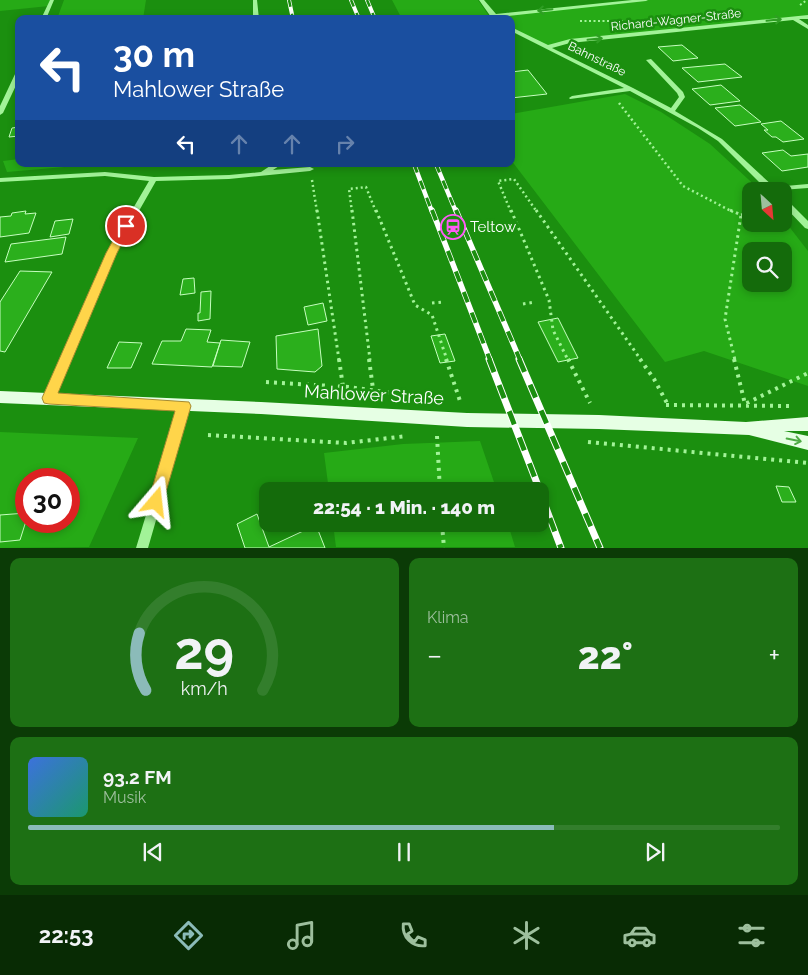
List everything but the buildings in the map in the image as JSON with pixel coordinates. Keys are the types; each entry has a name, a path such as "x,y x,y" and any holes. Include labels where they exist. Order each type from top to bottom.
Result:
{"main road":[{"name":"Mahlower Straße","path":"0,396 467,420 599,422 746,429 808,424"},
{"name":"Mahlower Straße","path":"746,429 798,442 808,442"}],"street":[{"path":"45,15 52,0"},
{"path":"255,0 256,15"},
{"path":"481,0 493,15"},
{"name":"Richard-Wagner-Straße","path":"513,15 646,0"},
{"name":"Richard-Wagner-Straße","path":"548,47 570,41 808,17"},
{"path":"793,18 808,27"},
{"name":"Bahnstraße","path":"515,31 631,89 720,140 763,182"},
{"name":"Bahnstraße","path":"649,60 680,92 682,97 672,111"},
{"path":"0,113 15,81"},
{"path":"572,98 631,89"},
{"path":"264,173 273,167"},
{"path":"0,180 105,174 154,179 229,177 310,169"},
{"path":"49,398 111,253 154,179"},
{"path":"792,188 808,186"},
{"path":"792,210 808,226"},
{"path":"145,544 184,406"}],"path":[{"path":"610,92 683,186 741,215 725,319 745,404"},
{"path":"310,169 343,387"},
{"path":"590,403 553,330 549,300 498,181 514,179 654,379 668,405"},
{"path":"374,389 349,189 366,187 415,305 432,315 460,401"},
{"path":"432,303 443,302"},
{"path":"523,304 535,302"},
{"path":"745,404 808,373"},
{"path":"266,382 298,382 374,389 437,400"},
{"path":"452,400 470,401"},
{"path":"580,403 600,403"},
{"path":"658,405 745,404 799,406"},
{"path":"428,433 437,432 440,482"},
{"path":"208,435 346,443 410,436"},
{"path":"581,441 808,463"},
{"path":"443,532 444,548"}],"green space":[{"path":"0,0 52,0 49,6 0,11"},
{"path":"64,0 146,0 144,15 58,15"},
{"path":"392,0 478,0 488,15 400,15"},
{"path":"646,0 808,0 808,17 570,41 548,47 515,30 515,15 503,15"},
{"path":"625,94 661,112 710,144 751,182 742,182 742,232 792,232 792,230 808,251 808,386 704,351 665,362 515,165 515,113"},
{"path":"15,160 15,167 64,167 7,172 3,161"},
{"path":"0,432 138,438 89,547 0,548"},
{"path":"480,441 494,482 328,482 324,453 403,444"},
{"path":"334,532 510,532 515,547 336,547"}],"railway":[{"path":"289,0 292,15"},
{"path":"351,0 357,15"},
{"path":"367,0 373,15"},
{"path":"415,167 432,212"},
{"path":"437,167 456,212"},
{"path":"432,210 490,360"},
{"path":"456,210 520,360"},
{"path":"489,359 537,482"},
{"path":"519,359 600,548"},
{"path":"549,516 561,548"}],"place":[{"name":"Teltow","path":"453,227"}],"route":[{"path":"126,226 111,253 49,398 184,406 156,502"}]}
